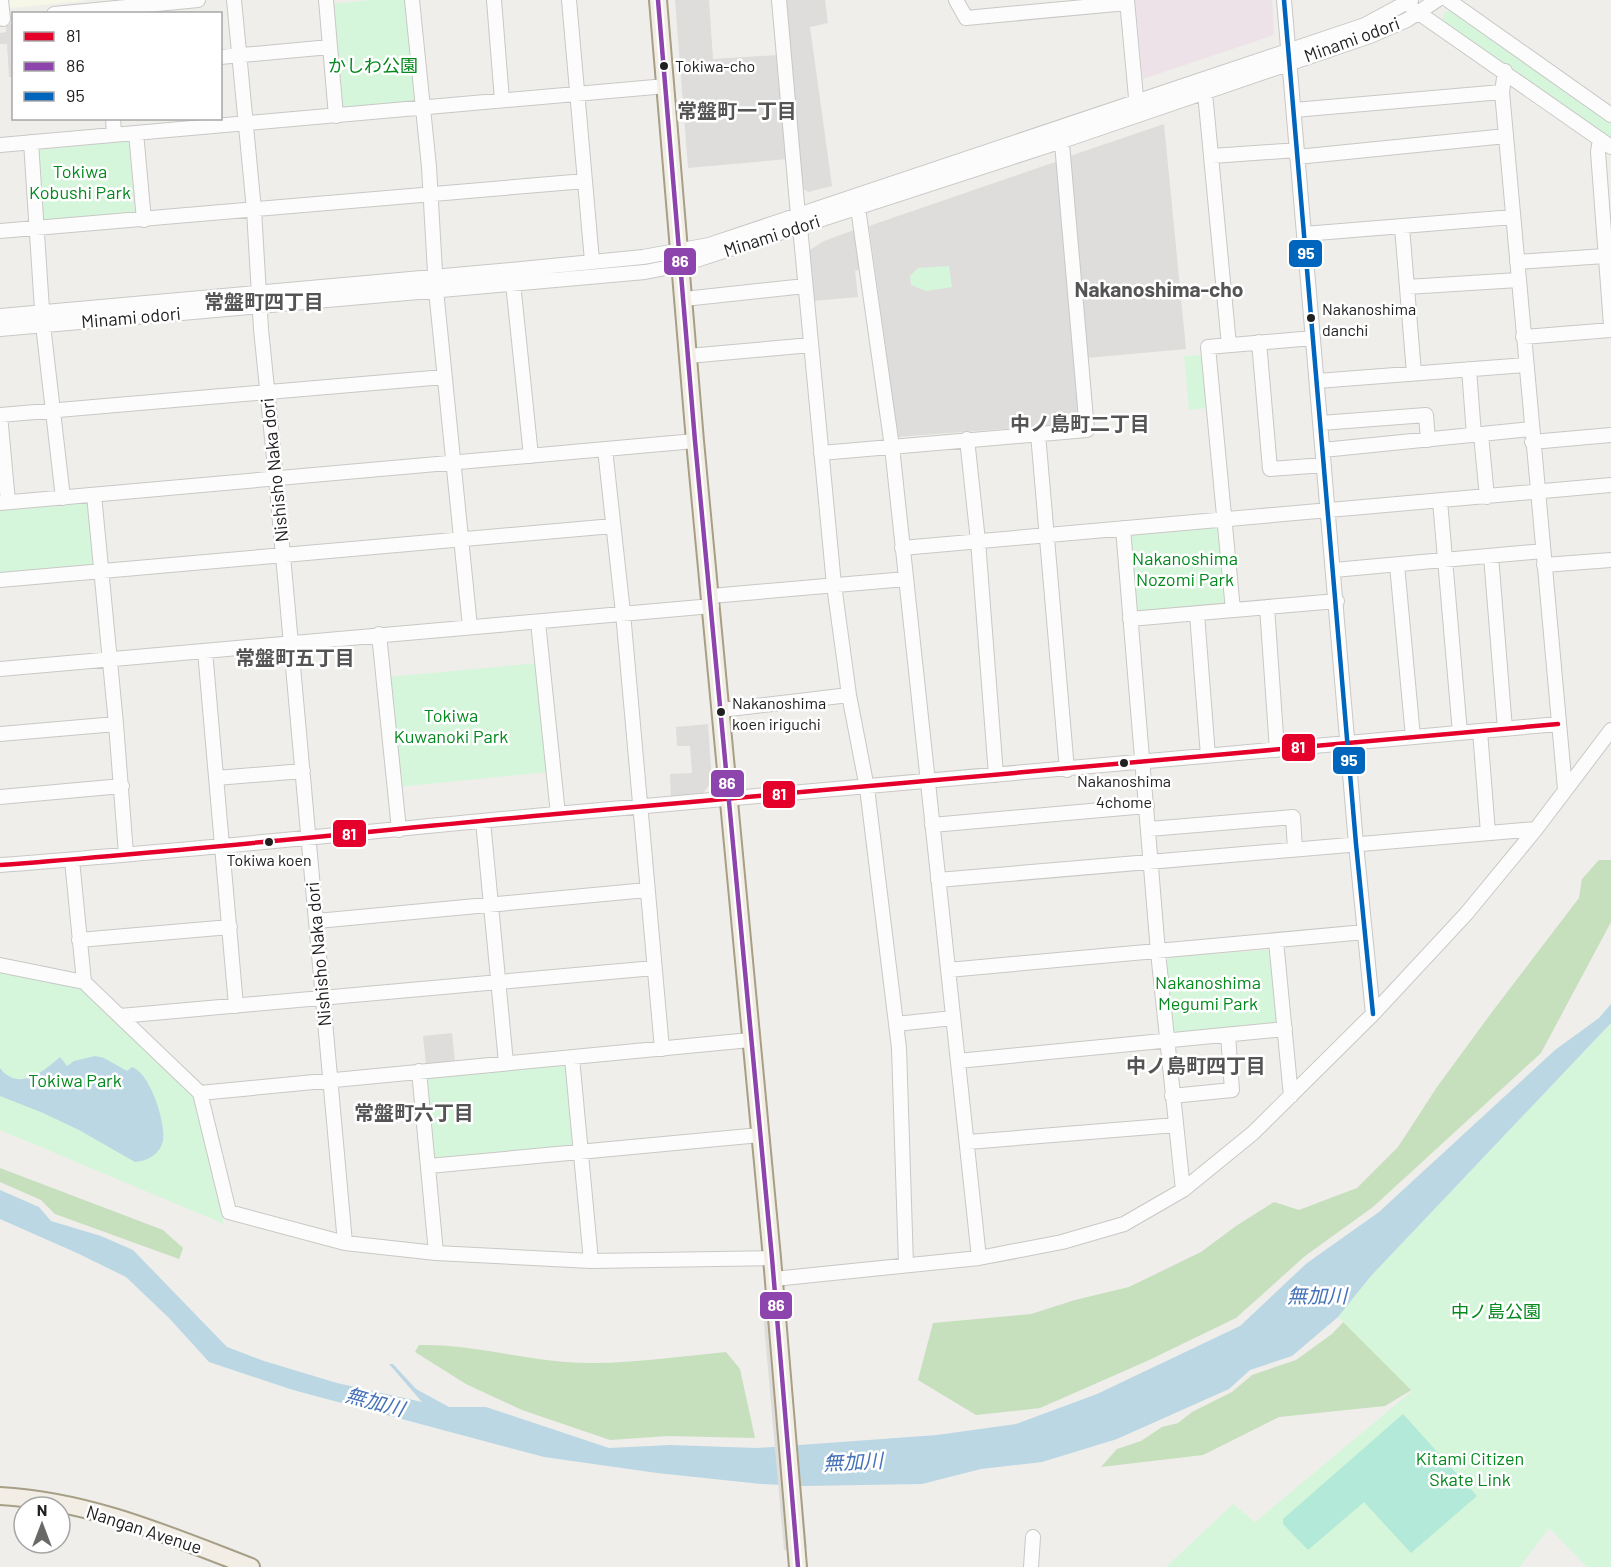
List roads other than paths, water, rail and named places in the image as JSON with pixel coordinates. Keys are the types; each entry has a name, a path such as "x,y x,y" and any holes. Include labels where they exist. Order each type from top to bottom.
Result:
{"main road":[{"path":"658,0 695,441 774,1279 798,1567"},
{"name":"Nangan Avenue","path":"0,1496 60,1503 136,1522 251,1567"}],"street":[{"path":"1,0 6,19"},
{"path":"86,12 160,2 198,0"},
{"name":"Nishisho Naka dori","path":"234,0 254,210 266,393 276,478 345,1244"},
{"path":"331,0 326,0 336,116"},
{"path":"412,0 431,195 444,377 470,627"},
{"path":"494,0 502,100"},
{"path":"568,0 591,261"},
{"path":"779,0 834,585 849,695 867,788 900,1059 906,1265"},
{"path":"956,0 966,18 1127,1 1137,108"},
{"path":"1284,0 1356,844 1373,1014"},
{"name":"Minami odori","path":"436,284 513,283 645,272 680,258 799,221 1288,57 1370,36 1407,20 1437,0"},
{"path":"1448,0 1611,115"},
{"path":"1405,1 1606,143 1598,152 1608,258 1611,325"},
{"name":"Minami odori","path":"1137,108 1205,93 1365,25 1405,1"},
{"path":"222,57 330,47"},
{"path":"1505,71 1502,92 1565,789"},
{"path":"0,145 666,86"},
{"path":"1294,110 1502,92"},
{"path":"1205,93 1229,345"},
{"path":"113,120 114,135"},
{"path":"136,134 144,220"},
{"path":"821,453 1087,430 1061,134"},
{"name":"Minami odori","path":"799,221 858,208 1061,134"},
{"path":"1212,156 1297,153 1506,136"},
{"path":"31,142 43,319 63,498"},
{"path":"0,231 585,181"},
{"path":"858,208 892,447 968,1142 978,1258"},
{"path":"1304,234 1513,217"},
{"path":"1402,227 1414,373"},
{"name":"Minami odori","path":"0,329 43,319 436,284 591,261 644,257 680,258"},
{"path":"1517,262 1608,258"},
{"path":"1407,287 1518,280"},
{"path":"513,283 531,456"},
{"path":"684,299 805,286"},
{"name":"Minami odori","path":"0,316 43,319"},
{"path":"1523,337 1611,330"},
{"path":"1233,610 1208,347 1312,338"},
{"path":"1259,342 1270,469 1324,465"},
{"path":"688,356 811,345"},
{"path":"1317,381 1526,365"},
{"path":"1469,369 1486,496"},
{"path":"444,377 0,415 4,503 695,441"},
{"path":"1321,423 1426,415 1428,440"},
{"path":"1038,434 1067,770"},
{"path":"1323,450 1477,435 1611,435"},
{"path":"967,440 978,541 996,775"},
{"path":"605,449 623,614 662,1049"},
{"path":"902,548 1611,486"},
{"path":"94,495 122,786 126,854"},
{"path":"1440,501 1460,733"},
{"path":"0,580 613,526"},
{"path":"1123,528 1158,952 1184,1190"},
{"path":"1334,570 1491,556 1611,560"},
{"path":"1491,556 1505,729"},
{"path":"1397,565 1413,737"},
{"path":"0,669 623,614 834,585 906,579"},
{"path":"1130,619 1336,601"},
{"path":"1268,607 1277,750"},
{"path":"1197,614 1208,756"},
{"path":"538,622 558,814"},
{"path":"379,634 399,830"},
{"path":"205,651 236,1006"},
{"path":"721,710 849,695"},
{"path":"0,734 116,724"},
{"path":"0,865 309,839 558,814 927,783 1558,724"},
{"path":"774,1279 978,1258 1062,1242 1124,1224 1184,1190 1253,1133 1291,1096 1373,1014 1466,914 1536,829 1611,730"},
{"path":"1480,731 1488,833"},
{"path":"216,778 303,771"},
{"path":"0,797 122,786"},
{"path":"932,825 1147,806"},
{"path":"1149,828 1293,817 1295,849"},
{"path":"483,821 506,1063"},
{"path":"938,880 1536,829"},
{"path":"72,860 84,982"},
{"path":"317,921 647,890"},
{"path":"79,940 230,927"},
{"path":"948,970 1365,932"},
{"path":"1276,941 1291,1096"},
{"path":"0,965 84,982 200,1093 229,1212 345,1244 436,1253 591,1261 772,1258"},
{"path":"120,1016 654,968"},
{"path":"896,1024 953,1018"},
{"path":"958,1061 1284,1029"},
{"path":"1172,1096 1232,1090 1228,1035"},
{"path":"200,1093 750,1040"},
{"path":"572,1058 591,1261"},
{"path":"419,1071 436,1253"},
{"path":"968,1142 1176,1125"},
{"path":"429,1166 760,1135"},
{"path":"1031,1567 1034,1537"}],"water":[{"name":"無加川","path":"1611,1004 1611,1023 1370,1277 1338,1317 1292,1356 1250,1370 1229,1389 1117,1439 1042,1462 981,1469 922,1484 804,1486 761,1484 657,1473 544,1457 293,1390 209,1362 169,1318 126,1277 0,1219 0,1190 39,1207 51,1221 101,1236 133,1250 227,1347 264,1361 337,1383 422,1402 389,1364 393,1364 416,1389 449,1407 486,1407 609,1448 670,1445 757,1448 937,1435 1016,1424 1097,1394 1240,1326 1307,1263 1379,1212 1555,1050 1599,1018"},
{"path":"95,1056 104,1058 127,1071 132,1067 139,1071 151,1088 162,1122 163,1141 156,1153 149,1158 135,1162 79,1130 0,1096 0,1068 15,1079 22,1079 38,1073 60,1057 67,1066 74,1061"}],"place":[{"name":"Tokiwa-cho","path":"664,66"},
{"name":"Nakanoshima danchi","path":"1311,318"},
{"name":"Nakanoshima koen iriguchi","path":"721,712"},
{"name":"Nakanoshima 4chome","path":"1124,763"},
{"name":"Tokiwa koen","path":"269,842"}],"district":[{"name":"常盤町一丁目","path":"737,111"},
{"name":"Nakanoshima-cho","path":"1159,290"},
{"name":"常盤町四丁目","path":"264,302"},
{"name":"中ノ島町二丁目","path":"1080,424"},
{"name":"常盤町五丁目","path":"295,658"},
{"name":"中ノ島町四丁目","path":"1196,1066"},
{"name":"常盤町六丁目","path":"414,1113"}],"park label":[{"name":"かしわ公園","path":"373,66"},
{"name":"Tokiwa Kobushi Park","path":"80,182"},
{"name":"Nakanoshima Nozomi Park","path":"1185,569"},
{"name":"Tokiwa Kuwanoki Park","path":"451,726"},
{"name":"Nakanoshima Megumi Park","path":"1208,993"},
{"name":"Tokiwa Park","path":"75,1081"},
{"name":"中ノ島公園","path":"1496,1312"},
{"name":"Kitami Citizen Skate Link","path":"1470,1469"}]}
